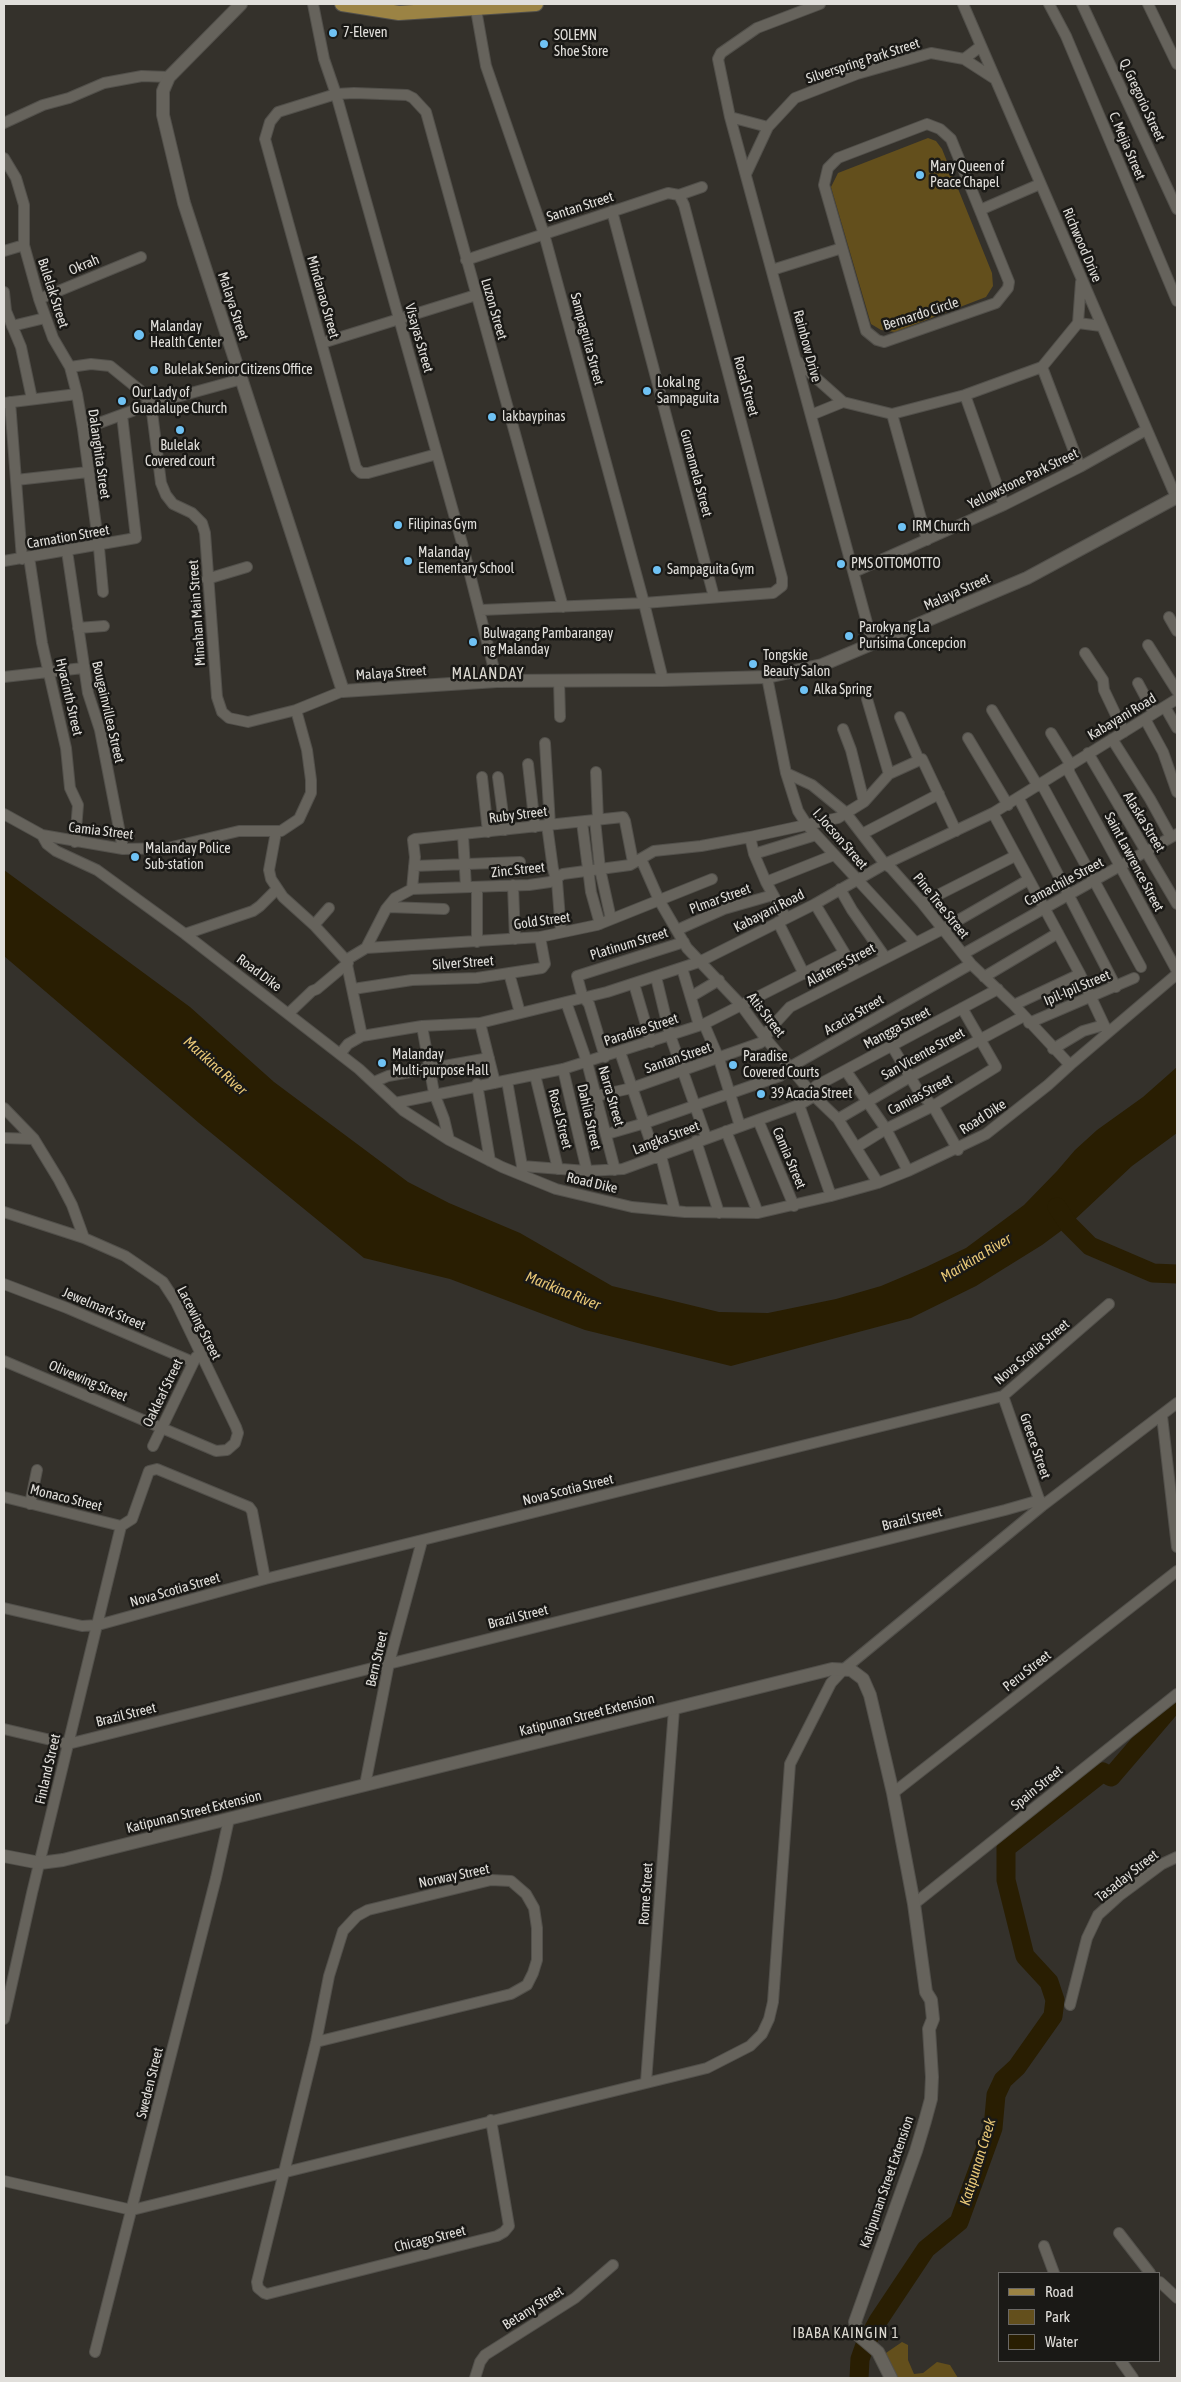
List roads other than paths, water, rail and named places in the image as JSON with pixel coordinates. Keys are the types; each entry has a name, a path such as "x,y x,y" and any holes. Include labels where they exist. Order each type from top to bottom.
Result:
{"main road":[{"path":"342,4 399,13 475,6 536,4"}],"street":[{"name":"Malaya Street","path":"241,4 170,77 163,91 162,105 172,158 343,691 497,681 767,677 822,666 1027,578 1177,497"},
{"name":"Visayas Street","path":"314,4 324,59 336,94 481,610 497,681"},
{"name":"Rainbow Drive","path":"820,4 757,28 721,53 718,59 730,117 873,645"},
{"name":"Richwood Drive","path":"963,4 1146,430 1177,497"},
{"name":"C. Mejia Street","path":"1049,4 1066,36 1177,301"},
{"name":"Q. Gregorio Street","path":"1082,4 1177,209"},
{"path":"1148,4 1177,64"},
{"name":"Sampaguita Street","path":"475,6 486,66 544,234 644,602 663,680"},
{"path":"964,58 981,46"},
{"name":"Silverspring Park Street","path":"746,174 768,127 795,98 857,74 931,53 964,58 995,80"},
{"path":"4,123 43,104 69,98 113,80 142,76 170,77"},
{"name":"Luzon Street","path":"336,94 407,95 421,105 426,112 563,607"},
{"name":"Mindanao Street","path":"336,94 278,112 270,122 265,135 355,464 359,472 368,474 437,454"},
{"path":"730,117 768,127"},
{"name":"Bernardo Circle","path":"927,124 940,129 951,139 980,210 1009,282 1005,294 996,303 891,341 877,340 866,331 824,185 828,168 838,158 927,124"},
{"name":"Bulelak Street","path":"4,159 16,178 24,205 24,245 45,318 70,367"},
{"path":"980,210 1040,184"},
{"name":"Santan Street","path":"466,260 668,193 679,195 702,187"},
{"name":"Rosal Street","path":"679,195 684,205 692,234 782,578 782,586 773,593 714,597"},
{"name":"Gumamela Street","path":"612,211 714,597"},
{"path":"4,250 24,245"},
{"path":"772,270 842,248"},
{"name":"Okrah","path":"39,299 141,257"},
{"path":"797,361 843,402 892,414 965,395 1042,367 1078,323 1081,279"},
{"path":"4,292 6,311 21,347 32,399"},
{"path":"322,342 476,296"},
{"path":"12,326 45,318"},
{"path":"1078,323 1102,326"},
{"path":"70,367 99,364 110,366 137,386 150,404"},
{"name":"Dalanghita Street","path":"70,367 77,394 103,592"},
{"path":"1042,367 1080,467"},
{"path":"82,429 150,404 242,379"},
{"path":"7,402 77,394"},
{"path":"965,395 1004,505"},
{"name":"Hyacinth Street","path":"7,402 26,558 48,672 66,748 70,788 78,805 75,842"},
{"path":"811,415 843,402"},
{"name":"Minahan Main Street","path":"150,404 164,490 173,504 192,513 202,523 205,533 217,696 222,712 229,718 248,722 296,710 343,691"},
{"path":"892,414 927,540"},
{"name":"Carnation Street","path":"4,561 136,538 122,415"},
{"name":"Yellowstone Park Street","path":"854,572 1004,505 1080,467 1146,430"},
{"path":"16,480 88,472"},
{"name":"Bougainvillea Street","path":"67,551 83,668 88,693 100,730 123,849"},
{"path":"207,579 247,568"},
{"path":"481,610 563,607 714,597"},
{"path":"1169,617 1177,631"},
{"path":"78,628 104,626"},
{"path":"1148,645 1177,690"},
{"path":"1085,653 1103,680 1104,690 1124,732"},
{"path":"4,677 83,668"},
{"name":"I. Jocson Street","path":"767,677 786,773 792,795 807,825 916,942"},
{"path":"560,680 560,717"},
{"path":"1138,684 1154,713"},
{"path":"868,699 889,774"},
{"name":"Kabayani Road","path":"340,1054 348,1044 362,1036 422,1026 480,1022 585,998 699,962 815,904 886,864 1019,799 1088,753 1177,699"},
{"path":"1165,707 1177,728"},
{"path":"296,710 306,750 311,780 311,793 299,818 286,828 276,832 269,870 276,890 314,925 347,962 362,1036"},
{"path":"992,710 1040,784 1095,881 1140,968"},
{"path":"900,716 956,831"},
{"path":"1145,719 1163,752 1177,792"},
{"path":"843,729 851,750 864,802"},
{"name":"Saint Lawrence Street","path":"1051,733 1069,766 1069,772 1177,972"},
{"path":"968,738 1008,805"},
{"path":"1112,739 1174,835"},
{"path":"545,744 548,825 561,932"},
{"name":"Alaska Street","path":"1088,753 1177,904"},
{"path":"864,802 889,774 921,759"},
{"path":"528,764 535,827"},
{"path":"596,772 596,820 600,869 611,919"},
{"name":"Pine Tree Street","path":"786,773 812,785 845,812 886,864 892,868 922,903 971,964 1014,1005 1052,1048 1070,1064"},
{"path":"482,777 488,832"},
{"path":"498,777 505,830"},
{"path":"862,834 939,794"},
{"path":"1019,799 1116,986"},
{"name":"Zinc Street","path":"412,888 477,887 550,882 562,874 630,865 647,853 654,851 700,846 838,818 864,802"},
{"path":"993,813 1080,974 1107,1029 1083,1031 1052,1048"},
{"path":"4,814 42,835"},
{"name":"Ruby Street","path":"414,866 413,840 596,820 625,819"},
{"name":"Atis Street","path":"625,819 637,861 684,942 699,962 719,980 741,1005 766,1039 812,1094 838,1119 878,1183"},
{"path":"582,822 591,892 600,924"},
{"name":"Camia Street","path":"42,835 123,849 168,848 239,831 276,832"},
{"name":"Road Dike","path":"42,835 47,844 56,851 97,870 185,934 340,1054 374,1082 404,1111 449,1140 490,1161 521,1171 556,1189 632,1207 675,1211 758,1213 794,1206 878,1183 958,1150 986,1134 1017,1112 1107,1029 1177,972"},
{"path":"463,835 466,887"},
{"path":"754,854 816,835"},
{"name":"Camachile Street","path":"963,954 1174,835"},
{"path":"750,837 754,854 773,895 804,974"},
{"path":"766,882 834,855"},
{"path":"922,903 1015,856"},
{"path":"289,1013 312,990 317,989 366,948 394,898 412,888 414,866 465,866 520,862"},
{"name":"Gold Street","path":"366,948 540,937 600,924 712,879"},
{"name":"Alateres Street","path":"766,1039 768,1032 790,1007 943,929 1028,880"},
{"path":"513,885 515,939"},
{"path":"477,887 477,942"},
{"path":"840,889 852,910 885,957"},
{"path":"185,934 253,911 276,890"},
{"name":"Plmar Street","path":"677,930 724,909 773,895"},
{"path":"815,904 856,972"},
{"path":"388,907 444,910"},
{"path":"314,925 330,908"},
{"path":"984,977 1058,933"},
{"name":"Silver Street","path":"353,989 412,980 477,978 544,967 540,937"},
{"name":"Platinum Street","path":"585,998 576,978 579,974 684,942"},
{"name":"Paradise Street","path":"395,1103 477,1084 507,1082 563,1069 670,1036 702,1024 844,953"},
{"name":"Acacia Street","path":"607,1134 645,1123 780,1076 790,1067 971,964"},
{"path":"682,968 702,1024 719,1059 740,1126"},
{"path":"509,973 520,1013"},
{"path":"1014,1005 1080,974"},
{"path":"656,977 670,1036 684,1070 706,1137"},
{"name":"Ipil-Ipil Street","path":"1026,1020 1091,997 1134,978"},
{"path":"692,996 719,980"},
{"path":"634,984 651,1042"},
{"name":"Mangga Street","path":"812,1094 816,1086 998,989"},
{"path":"585,998 589,1004 605,1057"},
{"name":"Narra Street","path":"566,1002 587,1062 616,1170"},
{"path":"962,1008 980,1038"},
{"name":"San Vicente Street","path":"838,1119 910,1076 980,1038 1026,1020"},
{"path":"480,1022 495,1083"},
{"path":"422,1026 434,1093 449,1140"},
{"name":"Camias Street","path":"857,1147 886,1129 933,1106 996,1067 980,1038"},
{"name":"Santan Street","path":"596,1096 632,1088 719,1059 766,1039"},
{"path":"892,1046 924,1099 933,1106 958,1150"},
{"path":"620,1052 659,1157 675,1211"},
{"path":"374,1082 388,1076 489,1058"},
{"name":"Dahlia Street","path":"563,1069 588,1172"},
{"path":"846,1071 886,1129 908,1171"},
{"name":"Rosal Street","path":"535,1075 558,1169"},
{"path":"507,1082 521,1171"},
{"path":"477,1084 490,1161"},
{"name":"Langka Street","path":"521,1171 558,1169 588,1172 623,1169 659,1157 706,1137 799,1105 812,1094"},
{"path":"799,1105 831,1196"},
{"path":"4,1108 34,1139 72,1205 84,1238"},
{"name":"Camia Street","path":"758,1120 794,1206"},
{"path":"726,1131 758,1213"},
{"path":"4,1138 34,1139"},
{"path":"696,1141 719,1213"},
{"name":"Lacewing Street","path":"4,1212 84,1238 125,1256 163,1282 176,1302 198,1352 238,1433 236,1443 227,1450 216,1451 161,1427"},
{"name":"Jewelmark Street","path":"4,1284 67,1308 193,1362"},
{"name":"Nova Scotia Street","path":"4,1608 82,1626 98,1625 265,1579 1003,1396 1109,1304"},
{"name":"Oakleaf Street","path":"153,1446 198,1352"},
{"name":"Olivewing Street","path":"4,1361 161,1427"},
{"name":"Greece Street","path":"1003,1396 1041,1503"},
{"path":"4,2181 132,2210 707,2068 734,2056 750,2046 762,2034 774,2002 790,1764 831,1683 844,1669 1041,1503 1162,1416 1177,1403"},
{"path":"1162,1416 1177,1547"},
{"path":"121,1526 132,1519 149,1471 158,1469 249,1508 252,1511 265,1579"},
{"path":"30,1504 37,1470"},
{"name":"Monaco Street","path":"4,1497 121,1526"},
{"name":"Brazil Street","path":"4,1729 68,1744 1005,1510 1041,1503"},
{"name":"Finland Street","path":"4,2019 8,1982 40,1863 121,1526"},
{"name":"Bern Street","path":"365,1785 389,1663 422,1541"},
{"name":"Peru Street","path":"893,1793 1177,1571"},
{"name":"Katipunan Street Extension","path":"4,1856 40,1863 63,1860 832,1669 844,1669 857,1674 867,1687 893,1793 914,1904 926,1992 931,2000 933,2019 929,2029 932,2078 930,2099 916,2152 855,2318 855,2326 863,2340 874,2347 891,2378"},
{"name":"Spain Street","path":"914,1904 1177,1694"},
{"name":"Rome Street","path":"646,2082 674,1709"},
{"name":"Sweden Street","path":"95,2352 216,1878 229,1819"},
{"name":"Tasaday Street","path":"1070,2005 1083,1951 1098,1915 1119,1896 1162,1864 1177,1856"},
{"name":"Norway Street","path":"257,2282 316,2042 330,1976 343,1931 357,1916 368,1910 491,1880 512,1881 526,1894 534,1908 537,1928 537,1960 534,1973 527,1985 511,1994 316,2042"},
{"name":"Chicago Street","path":"257,2282 260,2291 267,2294 487,2239 504,2232 509,2226 491,2120"},
{"path":"1119,2233 1149,2272"},
{"path":"1044,2246 1054,2272"},
{"name":"Betany Street","path":"475,2378 480,2362 485,2355 575,2298 613,2265"},
{"path":"1161,2283 1177,2298"},
{"path":"1122,2362 1133,2378"}],"water":[{"name":"Marikina River","path":"4,870 190,1007 274,1082 408,1182 449,1203 520,1233 612,1286 719,1312 768,1313 836,1299 881,1286 966,1248 1024,1205 1075,1150 1097,1130 1143,1097 1177,1067 1177,1133 1132,1166 1069,1225 1042,1245 976,1286 911,1318 731,1366 585,1330 450,1279 364,1258 199,1123 4,956"}],"waterway":[{"name":"Katipunan Creek","path":"1057,1207 1069,1225 1090,1246 1153,1273 1177,1274"},
{"name":"Katipunan Creek","path":"859,2378 860,2359 878,2321 926,2249 959,2222 993,2128 996,2095 1003,2080 1017,2067 1053,2016 1055,2000 1049,1982 1025,1956 1006,1880 1006,1848 1103,1772 1111,1777 1177,1700"}],"place":[{"name":"7-Eleven","path":"333,33"},
{"name":"SOLEMN Shoe Store","path":"544,44"},
{"name":"Mary Queen of Peace Chapel","path":"920,175"},
{"name":"Malanday Health Center","path":"139,335"},
{"name":"Bulelak Senior Citizens Office","path":"154,370"},
{"name":"Lokal ng Sampaguita","path":"647,391"},
{"name":"Our Lady of Guadalupe Church","path":"122,401"},
{"name":"lakbaypinas","path":"492,417"},
{"name":"Bulelak Covered court","path":"180,430"},
{"name":"Filipinas Gym","path":"398,525"},
{"name":"IRM Church","path":"902,527"},
{"name":"Malanday Elementary School","path":"408,561"},
{"name":"PMS OTTOMOTTO","path":"841,564"},
{"name":"Sampaguita Gym","path":"657,570"},
{"name":"Parokya ng La Purisima Concepcion","path":"849,636"},
{"name":"Bulwagang Pambarangay ng Malanday","path":"473,642"},
{"name":"Tongskie Beauty Salon","path":"753,664"},
{"name":"Alka Spring","path":"804,690"},
{"name":"Malanday Police Sub-station","path":"135,857"},
{"name":"Malanday Multi-purpose Hall","path":"382,1063"},
{"name":"Paradise Covered Courts","path":"733,1065"},
{"name":"39 Acacia Street","path":"761,1094"}],"district":[{"name":"MALANDAY","path":"488,674"},
{"name":"IBABA KAINGIN 1","path":"846,2333"}]}
